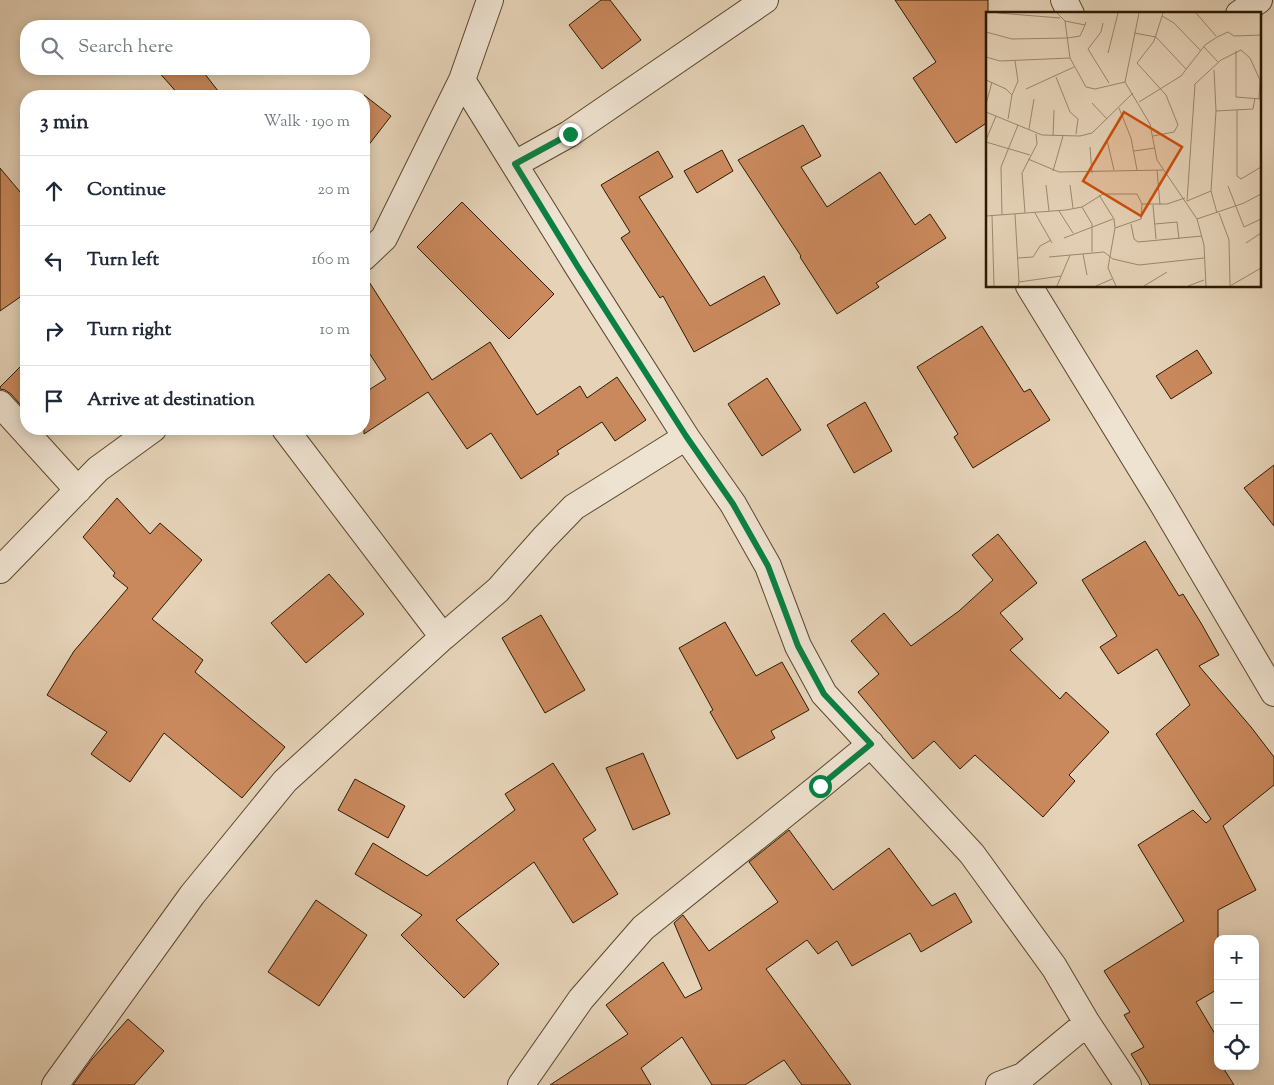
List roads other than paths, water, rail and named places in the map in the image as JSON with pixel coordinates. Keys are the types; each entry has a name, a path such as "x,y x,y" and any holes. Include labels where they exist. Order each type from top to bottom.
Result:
{"street":[{"path":"370,251 384,238 462,80 490,0"},
{"path":"515,164 570,134 765,0"},
{"path":"1064,0 1070,12"},
{"path":"1242,12 1259,0"},
{"path":"462,80 686,436 733,504 768,566 798,646 824,694 972,854 1054,967 1087,1023 1128,1085"},
{"path":"1030,288 1162,503 1274,693"},
{"path":"0,404 20,426"},
{"path":"28,435 78,490"},
{"path":"0,570 98,469 145,435"},
{"path":"290,435 443,637"},
{"path":"55,1085 192,895 285,780 443,637 498,590 574,507 686,436"},
{"path":"521,1085 581,999 643,928 871,744"},
{"path":"999,1085 1023,1076 1087,1023"}]}
